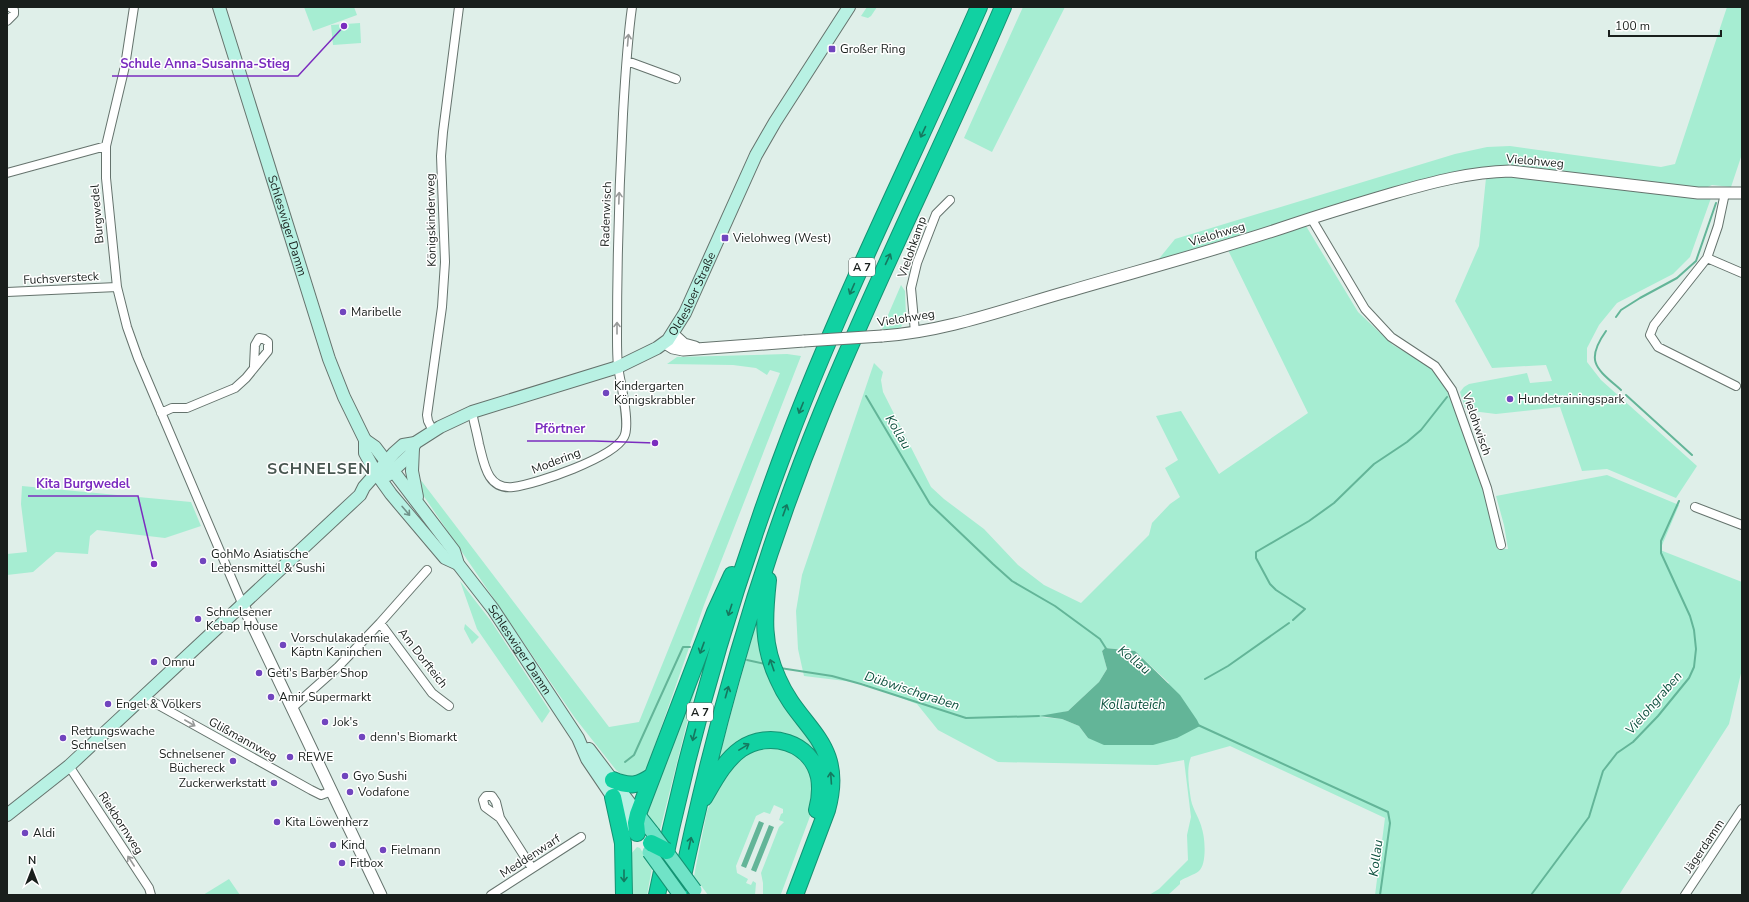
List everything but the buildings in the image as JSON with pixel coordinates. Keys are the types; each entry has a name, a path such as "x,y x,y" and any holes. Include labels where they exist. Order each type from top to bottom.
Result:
{"highway":[{"name":"A 7","path":"657,895 676,808 703,702 726,622 755,532 790,437 825,350 979,7"},
{"name":"A 7","path":"955,114 985,7"},
{"name":"A 7","path":"934,108 997,7"},
{"name":"A 7","path":"679,895 696,811 736,660 772,547 818,421 856,330 1003,7"},
{"path":"667,851 646,840 636,823 638,814 715,612 737,562 755,532"},
{"path":"772,547 764,617 769,655 782,688 822,743 830,764 832,787 827,810 796,895"},
{"path":"696,811 724,766 740,750 751,744 762,740 780,740 796,746 807,754 815,765 819,777 819,803 785,895"},
{"path":"613,780 628,786 633,786 642,783 652,776"},
{"path":"613,797 622,836 624,856 624,895"},
{"path":"624,856 629,847 634,843 646,840"}],"main road":[{"name":"Schleswiger Damm","path":"219,7 329,359 344,397 365,440 365,453 379,477 445,558 458,564"},
{"name":"Oldesloer Straße","path":"7,815 69,766 242,603 360,495 368,493 379,477 390,466 403,445 414,445 433,431 472,412 618,367 669,339 685,313 756,155 775,122 848,7"},
{"name":"Schleswiger Damm","path":"365,440 375,447 454,551 458,564 492,609 578,738 587,759 613,797 646,840 679,895"},
{"path":"414,445 412,471 418,502"},
{"name":"Schleswiger Damm","path":"578,738 593,753 638,814"},
{"path":"667,851 698,892"}],"street":[{"path":"7,21 14,14 14,10 8,7"},
{"name":"Burgwedel","path":"134,7 125,66 106,146 106,185 117,287 127,327 138,358 242,603"},
{"name":"Königskinderweg","path":"433,431 427,415 442,307 445,262 441,156 459,7"},
{"name":"Radenwisch","path":"618,367 617,262 620,167 626,62 632,7"},
{"path":"626,62 676,79"},
{"path":"7,173 106,146"},
{"name":"Vielohweg","path":"669,339 676,350 689,350 882,336 915,332 957,323 1165,264 1311,218 1433,182 1486,172 1532,173 1698,193 1742,193"},
{"path":"1725,193 1718,226 1707,258 1654,324 1650,336 1658,347 1736,386"},
{"name":"Vielohkamp","path":"915,332 911,288 917,263 936,214 950,200"},
{"name":"Vielohwisch","path":"1311,218 1365,309 1391,337 1435,366 1452,390 1487,488 1501,546"},
{"path":"1707,258 1742,273"},
{"name":"Fuchsversteck","path":"7,292 117,287"},
{"path":"161,413 172,408 187,408 235,388 254,366"},
{"name":"Modering","path":"472,412 485,469 495,483 501,486 510,487 543,480 594,459 613,448 623,439 627,426 618,367"},
{"path":"1695,507 1742,525"},
{"path":"292,708 338,667 380,623 427,570"},
{"path":"242,603 381,895"},
{"name":"Am Dorfteich","path":"380,623 432,693 449,706"},
{"name":"Glißmannweg","path":"144,696 310,790 321,795 332,791"},
{"name":"Riekbornweg","path":"69,766 149,888 151,895"},
{"name":"Jägerdamm","path":"1685,895 1742,809"},
{"path":"500,818 532,868"},
{"name":"Meddenwarf","path":"491,895 581,837"}],"shaded area":[{"path":"304,7 354,7 357,15 313,31"},
{"path":"867,7 877,7 868,18 861,16"},
{"path":"1023,7 1065,7 992,152 964,138"},
{"path":"1727,7 1742,7 1742,154 1731,187 1712,185 1701,190 1509,166 1479,168 1431,177 1158,260 1175,239 1455,154 1487,147 1510,146 1661,167 1675,164"},
{"path":"360,23 361,43 333,45 331,25"},
{"path":"1508,176 1711,198 1690,257 1673,274 1617,303 1599,325 1587,348 1587,362 1601,380 1697,466 1676,498 1607,469 1582,471 1560,407 1496,414 1472,411 1471,407 1465,408 1460,392 1469,384 1527,373 1530,383 1552,381 1546,365 1492,368 1455,301 1479,246 1486,178"},
{"path":"1306,226 1358,312 1393,345 1433,368 1450,396 1484,488 1497,549 1508,549 1504,525 1496,496 1607,475 1679,505 1660,550 1742,582 1742,669 1729,724 1619,895 1375,895 1385,818 1230,746 1191,757 1189,762 1188,778 1191,800 1201,825 1204,838 1205,851 1202,868 1180,881 1180,884 1168,895 1149,895 1159,889 1188,860 1187,835 1191,817 1184,760 1157,765 998,762 938,730 917,704 862,683 804,676 798,649 796,611 802,575 874,363 883,372 881,380 883,392 931,487 944,499 984,529 1018,565 1044,585 1081,603 1149,535 1152,523 1170,504 1180,497 1165,468 1178,460 1156,416 1181,411 1219,474 1308,413 1228,250","holes":["1105,648 1135,651 1169,683 1088,738 1079,726 1062,719 1041,717 1068,711 1099,682 1107,669 1102,651"]},
{"path":"901,285 905,291 906,318 901,327 894,329 882,329"},
{"path":"787,354 801,356 704,605 648,765 638,776 625,776 616,770 575,718 421,492 420,479 609,727 639,722 780,373 770,370 767,375 756,368 733,365 667,364 677,357"},
{"path":"22,486 191,502 201,526 165,538 97,530 90,536 88,554 56,552 33,572 7,575 7,554 27,552 21,504"},
{"path":"460,581 491,621 550,711 542,723 477,629"},
{"path":"760,609 761,624 812,734 821,759 808,744 792,735 774,732 764,733 754,735 714,775"},
{"path":"465,624 479,637 472,644 464,629"},
{"path":"699,675 660,830 645,811"},
{"path":"771,745 799,755 813,777 812,811 781,894 763,895 761,873 779,827 784,822 779,820 781,814 783,813 783,809 774,805 770,814 764,812 756,816 736,866 737,873 748,879 746,883 751,885 753,881 756,883 755,895 708,895 694,876 707,811 722,775 747,752"},
{"path":"637,847 640,848 652,868 647,895 629,895 630,855"},
{"path":"229,879 240,895 203,895"}],"water":[{"name":"Kollauteich","path":"1105,648 1135,651 1180,695 1200,726 1177,738 1153,745 1104,745 1088,738 1079,726 1062,719 1039,716 1068,711 1099,682 1107,669 1102,651"},
{"path":"759,821 764,823 746,868 741,866"},
{"path":"769,825 774,827 756,872 751,870"}],"waterway":[{"path":"1616,317 1621,310 1677,278 1696,261 1716,203"},
{"path":"1606,331 1596,350 1596,364 1605,376 1621,390"},
{"path":"1626,395 1692,455"},
{"name":"Kollau","path":"866,396 930,504 1012,581 1055,606 1100,639 1107,650"},
{"path":"1293,620 1305,609 1276,590 1270,584 1256,558 1256,552 1309,521 1334,503 1374,464 1407,442 1421,430 1447,397"},
{"name":"Vielohgraben","path":"1531,895 1589,817 1603,771 1617,753 1633,742 1658,716 1689,678 1694,667 1696,649 1694,630 1690,616 1661,553 1661,541 1679,501"},
{"path":"1205,679 1228,666 1289,623"},
{"name":"Dübwischgraben","path":"625,762 634,755 683,647 690,647"},
{"name":"Dübwischgraben","path":"747,660 765,664"},
{"name":"Dübwischgraben","path":"780,668 832,676 966,718 1039,716"},
{"name":"Kollau","path":"1198,725 1388,812 1390,823 1380,895"}],"place":[{"name":"Schule Anna-Susanna-Stieg","path":"344,26"},
{"name":"Großer Ring","path":"832,49"},
{"name":"Vielohweg (West)","path":"725,238"},
{"name":"Maribelle","path":"343,312"},
{"name":"Kindergarten Königskrabbler","path":"606,393"},
{"name":"Hundetrainingspark","path":"1510,399"},
{"name":"Pförtner","path":"655,443"},
{"name":"GohMo Asiatische Lebensmittel & Sushi","path":"203,561"},
{"name":"Kita Burgwedel","path":"154,564"},
{"name":"Schnelsener Kebap House","path":"198,619"},
{"name":"Vorschulakademie Käptn Kaninchen","path":"283,645"},
{"name":"Omnu","path":"154,662"},
{"name":"Geti's Barber Shop","path":"259,673"},
{"name":"Amir Supermarkt","path":"271,697"},
{"name":"Engel & Völkers","path":"108,704"},
{"name":"Jok's","path":"325,722"},
{"name":"denn's Biomarkt","path":"362,737"},
{"name":"Rettungswache Schnelsen","path":"63,738"},
{"name":"REWE","path":"290,757"},
{"name":"Schnelsener Büchereck","path":"233,761"},
{"name":"Gyo Sushi","path":"345,776"},
{"name":"Zuckerwerkstatt","path":"274,783"},
{"name":"Vodafone","path":"350,792"},
{"name":"Kita Löwenherz","path":"277,822"},
{"name":"Aldi","path":"25,833"},
{"name":"Kind","path":"333,845"},
{"name":"Fielmann","path":"383,850"},
{"name":"Fitbox","path":"342,863"}],"district":[{"name":"SCHNELSEN","path":"319,469"}]}
